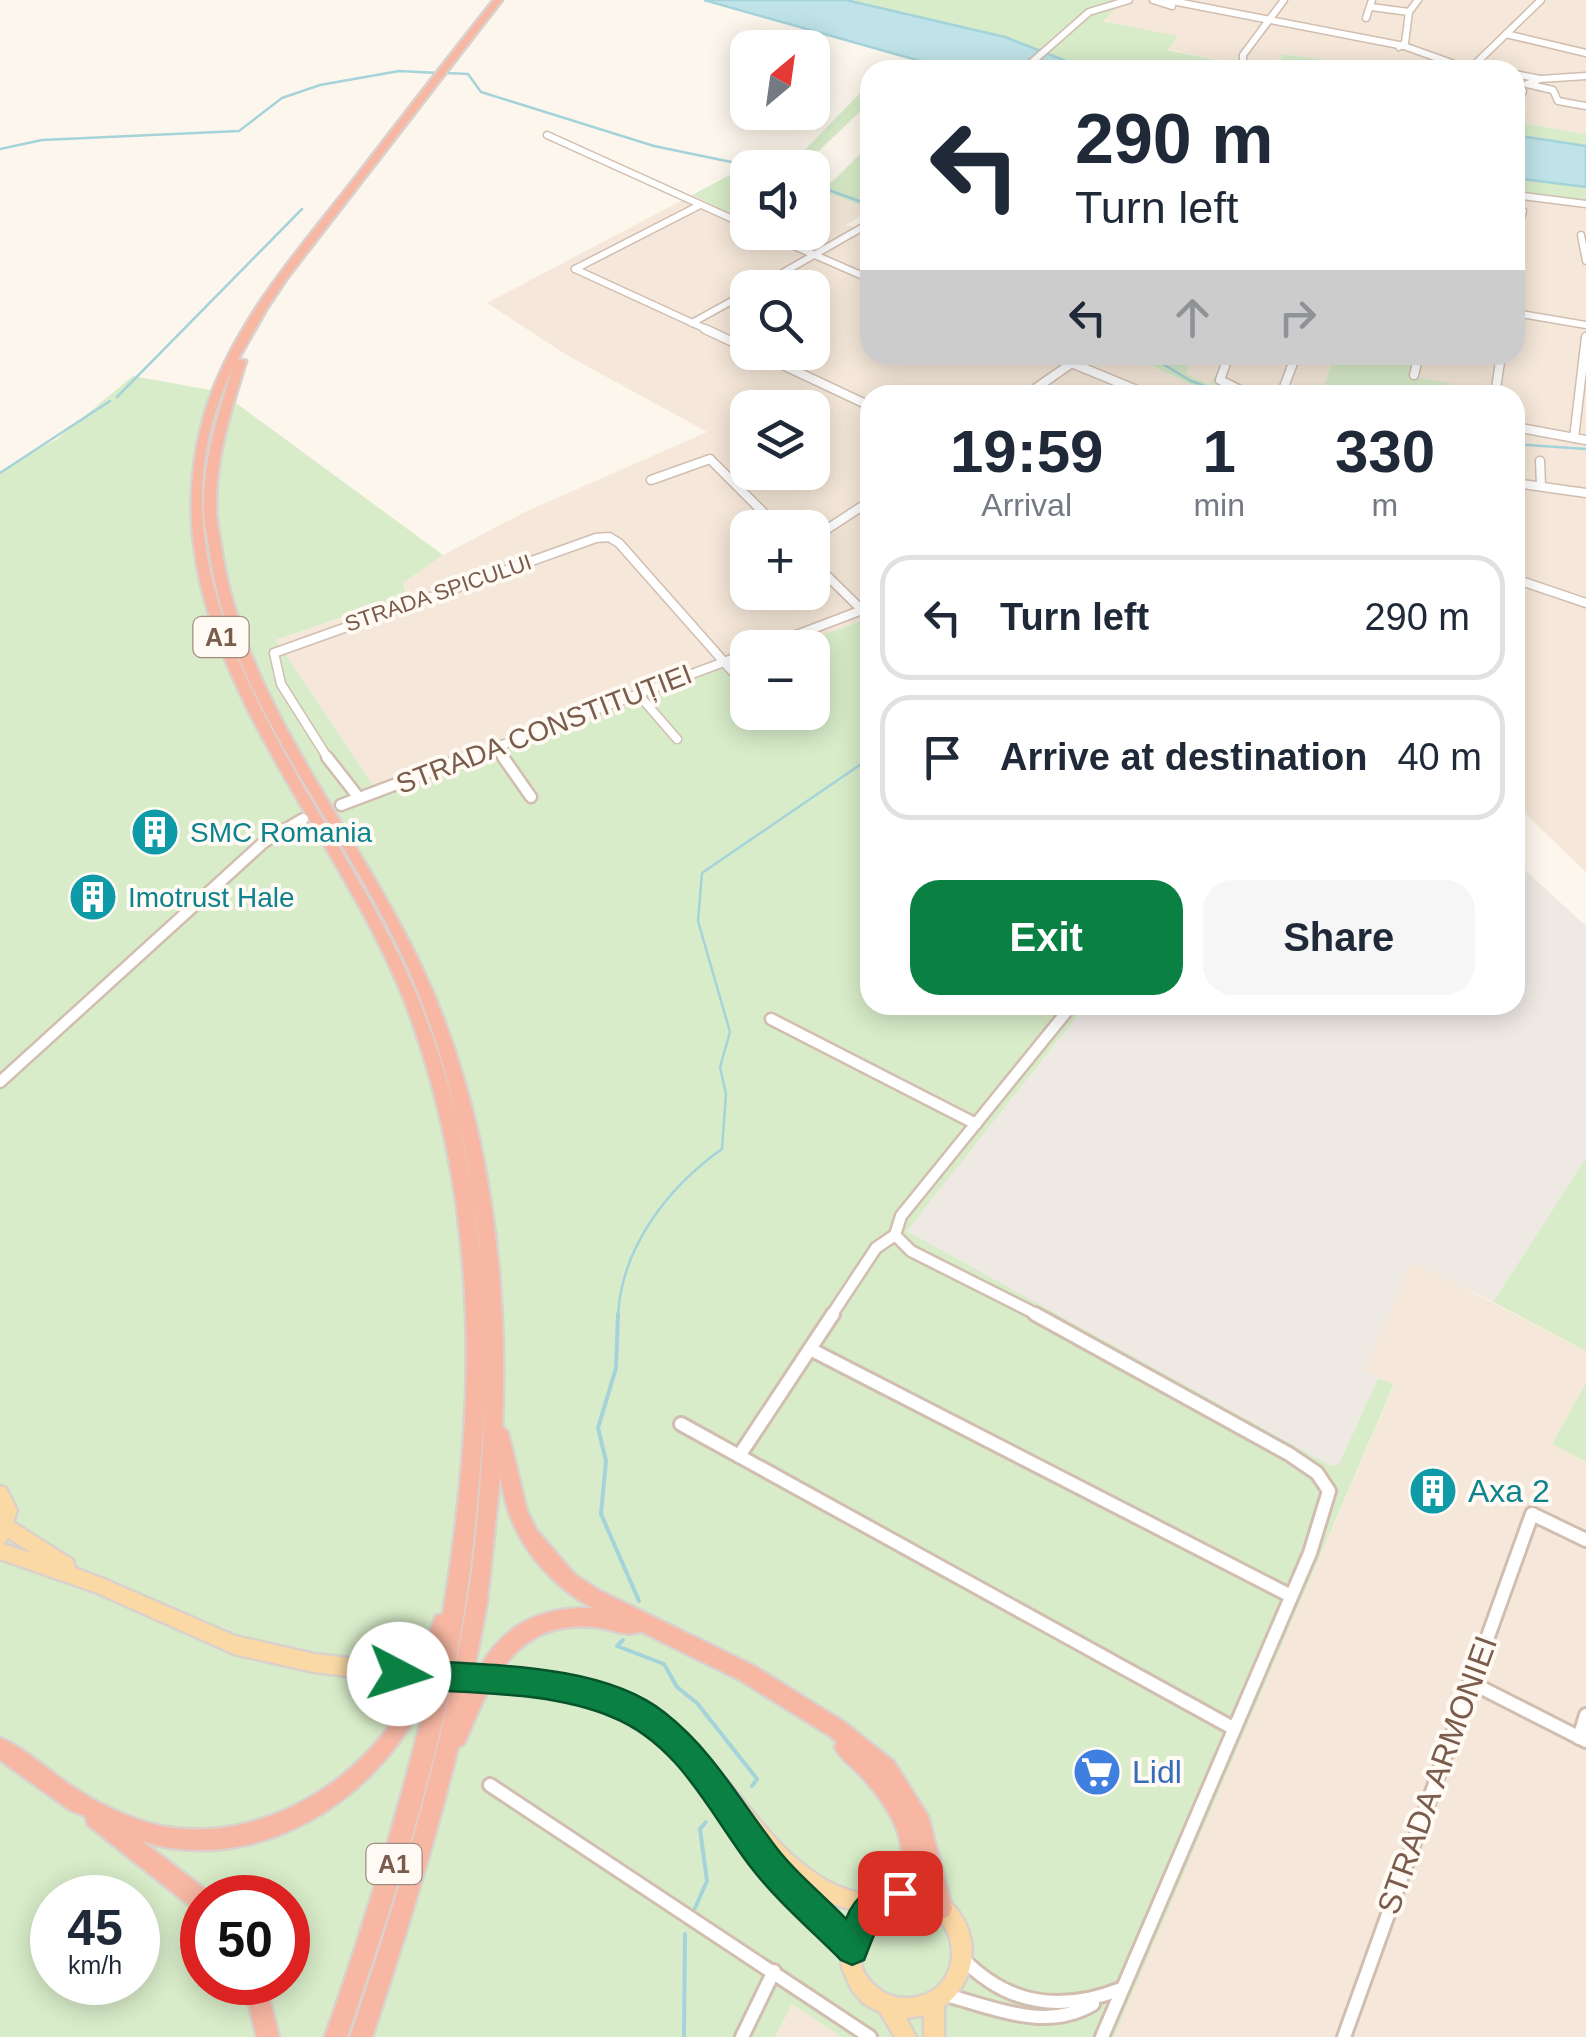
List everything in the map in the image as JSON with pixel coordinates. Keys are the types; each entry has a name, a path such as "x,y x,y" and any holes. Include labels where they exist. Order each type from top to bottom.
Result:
{"highway":[{"name":"A1","path":"360,2037 406,1900 440,1780 479,1582 494,1412 486,1224 467,1119 419,977 382,902 277,724 243,657 217,578 210,514 217,434 248,347 296,274 442,78 496,6 507,0"},
{"name":"A1","path":"336,2037 384,1897 419,1775 459,1574 471,1470 476,1354 468,1224 448,1118 421,1025 393,958 230,660 208,597 197,516 208,424 237,347 278,284 442,78"},
{"path":"494,1412 518,1512 548,1562 592,1598 717,1655 866,1750 896,1780 918,1816 941,1908"},
{"path":"69,1797 140,1830 198,1840 262,1830 309,1810 372,1762 406,1717 422,1685 459,1574"},
{"path":"440,1780 486,1669 505,1645 532,1626 555,1618 586,1616 676,1638"},
{"path":"784,1698 857,1756 886,1788 905,1827 912,1857 911,1875 900,1893"},
{"path":"0,1749 180,1884"},
{"path":"260,2005 268,2037"}],"main road":[{"path":"0,1494 10,1510 3,1532 98,1584 234,1645 314,1664 526,1684 592,1695 632,1710 670,1735 772,1849 805,1878 846,1900 872,1906"},
{"path":"0,1552 98,1584"},
{"path":"708,1774 762,1857 852,1949"},
{"path":"906,2037 888,2007 858,1977 852,1949 858,1924 872,1906 900,1893 922,1896 941,1908 957,1935 960,1956 956,1977 940,2000 934,2037"},
{"path":"888,2007 907,2012 940,2000"}],"street":[{"path":"1034,60 1098,7 1129,0"},
{"path":"1153,0 1404,46 1445,60"},
{"path":"1167,0 1269,23"},
{"path":"1243,60 1284,0"},
{"path":"1404,46 1409,12 1418,0"},
{"path":"1480,60 1541,0"},
{"path":"1366,18 1371,4 1409,12"},
{"path":"1041,60 1074,24"},
{"path":"1506,34 1586,53"},
{"path":"1525,78 1586,76"},
{"path":"1543,79 1527,83 1553,90 1558,101 1586,106"},
{"path":"547,135 730,218"},
{"path":"1525,196 1586,204"},
{"path":"700,206 576,268 730,341"},
{"path":"787,270 860,229"},
{"path":"1581,236 1586,261"},
{"path":"802,250 860,275"},
{"path":"692,323 730,302"},
{"path":"1525,314 1586,324"},
{"path":"1574,438 1586,337"},
{"path":"1041,385 1071,365"},
{"path":"1074,365 1124,385"},
{"path":"1414,375 1416,365"},
{"path":"793,370 860,401"},
{"path":"1525,429 1586,440"},
{"path":"651,480 708,458 761,510"},
{"path":"1540,461 1541,486"},
{"path":"1525,484 1586,493"},
{"path":"830,528 860,507"},
{"name":"STRADA SPICULUI","path":"359,798 331,766 273,667 274,653 287,644 604,537 616,540 723,662"},
{"path":"830,577 860,604"},
{"path":"1525,583 1586,604"},
{"path":"810,630 860,611"},
{"name":"STRADA CONSTITUȚIEI","path":"341,805 730,659"},
{"path":"723,662 730,670"},
{"path":"638,694 677,739"},
{"path":"496,748 530,797"},
{"path":"0,1082 264,842 303,820"},
{"path":"739,1456 876,1248 895,1234 900,1216 1064,1015"},
{"path":"771,1019 976,1124"},
{"path":"895,1234 912,1252 1023,1307 1317,1472 1328,1484 1329,1498 1291,1596 1102,2037"},
{"path":"810,1349 1291,1596"},
{"path":"681,1424 1232,1727"},
{"name":"STRADA ARMONIEI","path":"1344,2037 1532,1514 1586,1540"},
{"path":"1470,1682 1583,1740 1586,1715"},
{"path":"490,1785 870,2037"},
{"path":"960,1956 980,1977 1028,2002 1052,2007 1096,2001"},
{"path":"742,2037 774,1971"},
{"path":"940,2000 1052,2019 1082,2012 1122,1989"}],"shaded area":[{"path":"1118,0 1586,0 1586,134 1525,124 1525,60 1328,60 1284,54 1279,60 1218,60 1167,49 1177,37 1102,20 1123,2"},
{"path":"1525,179 1586,187 1586,872 1525,814 1525,385 1453,385 1411,376 1413,365 1525,365"},
{"path":"830,194 860,205 860,216 846,225 860,228 860,365 1150,365 1192,385 860,385 860,621 830,632 730,630 730,665 381,797 276,640 406,595 403,583 443,555 525,512 707,432 565,354 487,303 692,195 730,213 730,250 830,250"},
{"path":"1189,365 1332,365 1324,385 1211,385 1186,374"},
{"path":"1525,870 1586,926 1586,1158 1493,1302 1412,1262 1364,1371 1378,1378 1339,1464 1332,1466 1313,1458 907,1231 1078,1015 1525,1015"},
{"path":"1412,1261 1586,1351 1586,1383 1552,1444 1586,1462 1586,2037 1114,2037 1394,1385 1364,1371"},
{"path":"792,2003 841,2037 775,2037"}],"green space":[{"path":"847,0 1118,0 1124,1 1103,21 1178,36 1168,50 1217,60 1064,60 1005,37"},
{"path":"1283,54 1327,60 1280,60"},
{"path":"860,93 860,112 820,150 805,150 824,130 830,130 830,124"},
{"path":"1525,124 1586,134 1586,146 1525,137"},
{"path":"860,154 860,205 830,194 830,181"},
{"path":"730,175 730,213 692,195"},
{"path":"1525,179 1586,187 1586,203 1525,194"},
{"path":"1150,365 1189,365 1186,374 1209,384 1218,373 1214,385 1192,385"},
{"path":"1331,365 1413,365 1411,376 1453,384 1453,385 1324,385"},
{"path":"133,376 221,392 443,555 403,583 406,595 276,640 381,797 730,665 730,730 830,730 830,632 860,621 860,1015 1078,1015 907,1231 1331,1466 1339,1464 1378,1378 1394,1384 1114,2037 841,2037 792,2004 775,2037 0,2037 0,471 57,439"},
{"path":"1586,1158 1586,1351 1493,1302"},
{"path":"1586,1383 1586,1462 1552,1444"}],"water":[{"path":"704,0 846,0 1005,37 1064,60 917,60 830,36 830,30 810,30"},
{"path":"1525,137 1586,146 1586,187 1525,179"}],"waterway":[{"path":"0,149 42,140 239,131 282,98 320,85 399,71 438,73"},
{"path":"446,73 468,74 481,92 654,146 730,162"},
{"path":"830,191 860,201"},
{"path":"117,397 302,209"},
{"path":"1165,365 1202,385"},
{"path":"0,473 110,401"},
{"path":"1525,445 1586,449"},
{"path":"618,1316 628,1267 651,1221 683,1182 722,1149 726,1094 720,1067 730,1032 698,921 702,873 860,765"},
{"path":"618,1314 616,1368 598,1428 606,1461 601,1514 639,1601"},
{"path":"623,1640 617,1646 664,1664 677,1687 697,1703 757,1779 752,1786"},
{"path":"695,1908 707,1881 700,1829 706,1822"},
{"path":"684,2037 685,1934"}],"place":[{"name":"SMC Romania","path":"155,832"},
{"name":"Imotrust Hale","path":"93,897"},
{"name":"Axa 2","path":"1433,1491"},
{"name":"Lidl","path":"1097,1772"}],"route":[{"path":"399,1674 564,1688 615,1702 653,1722 708,1774 762,1857 839,1931 852,1949 864,1914 878,1901 900,1893"}]}
